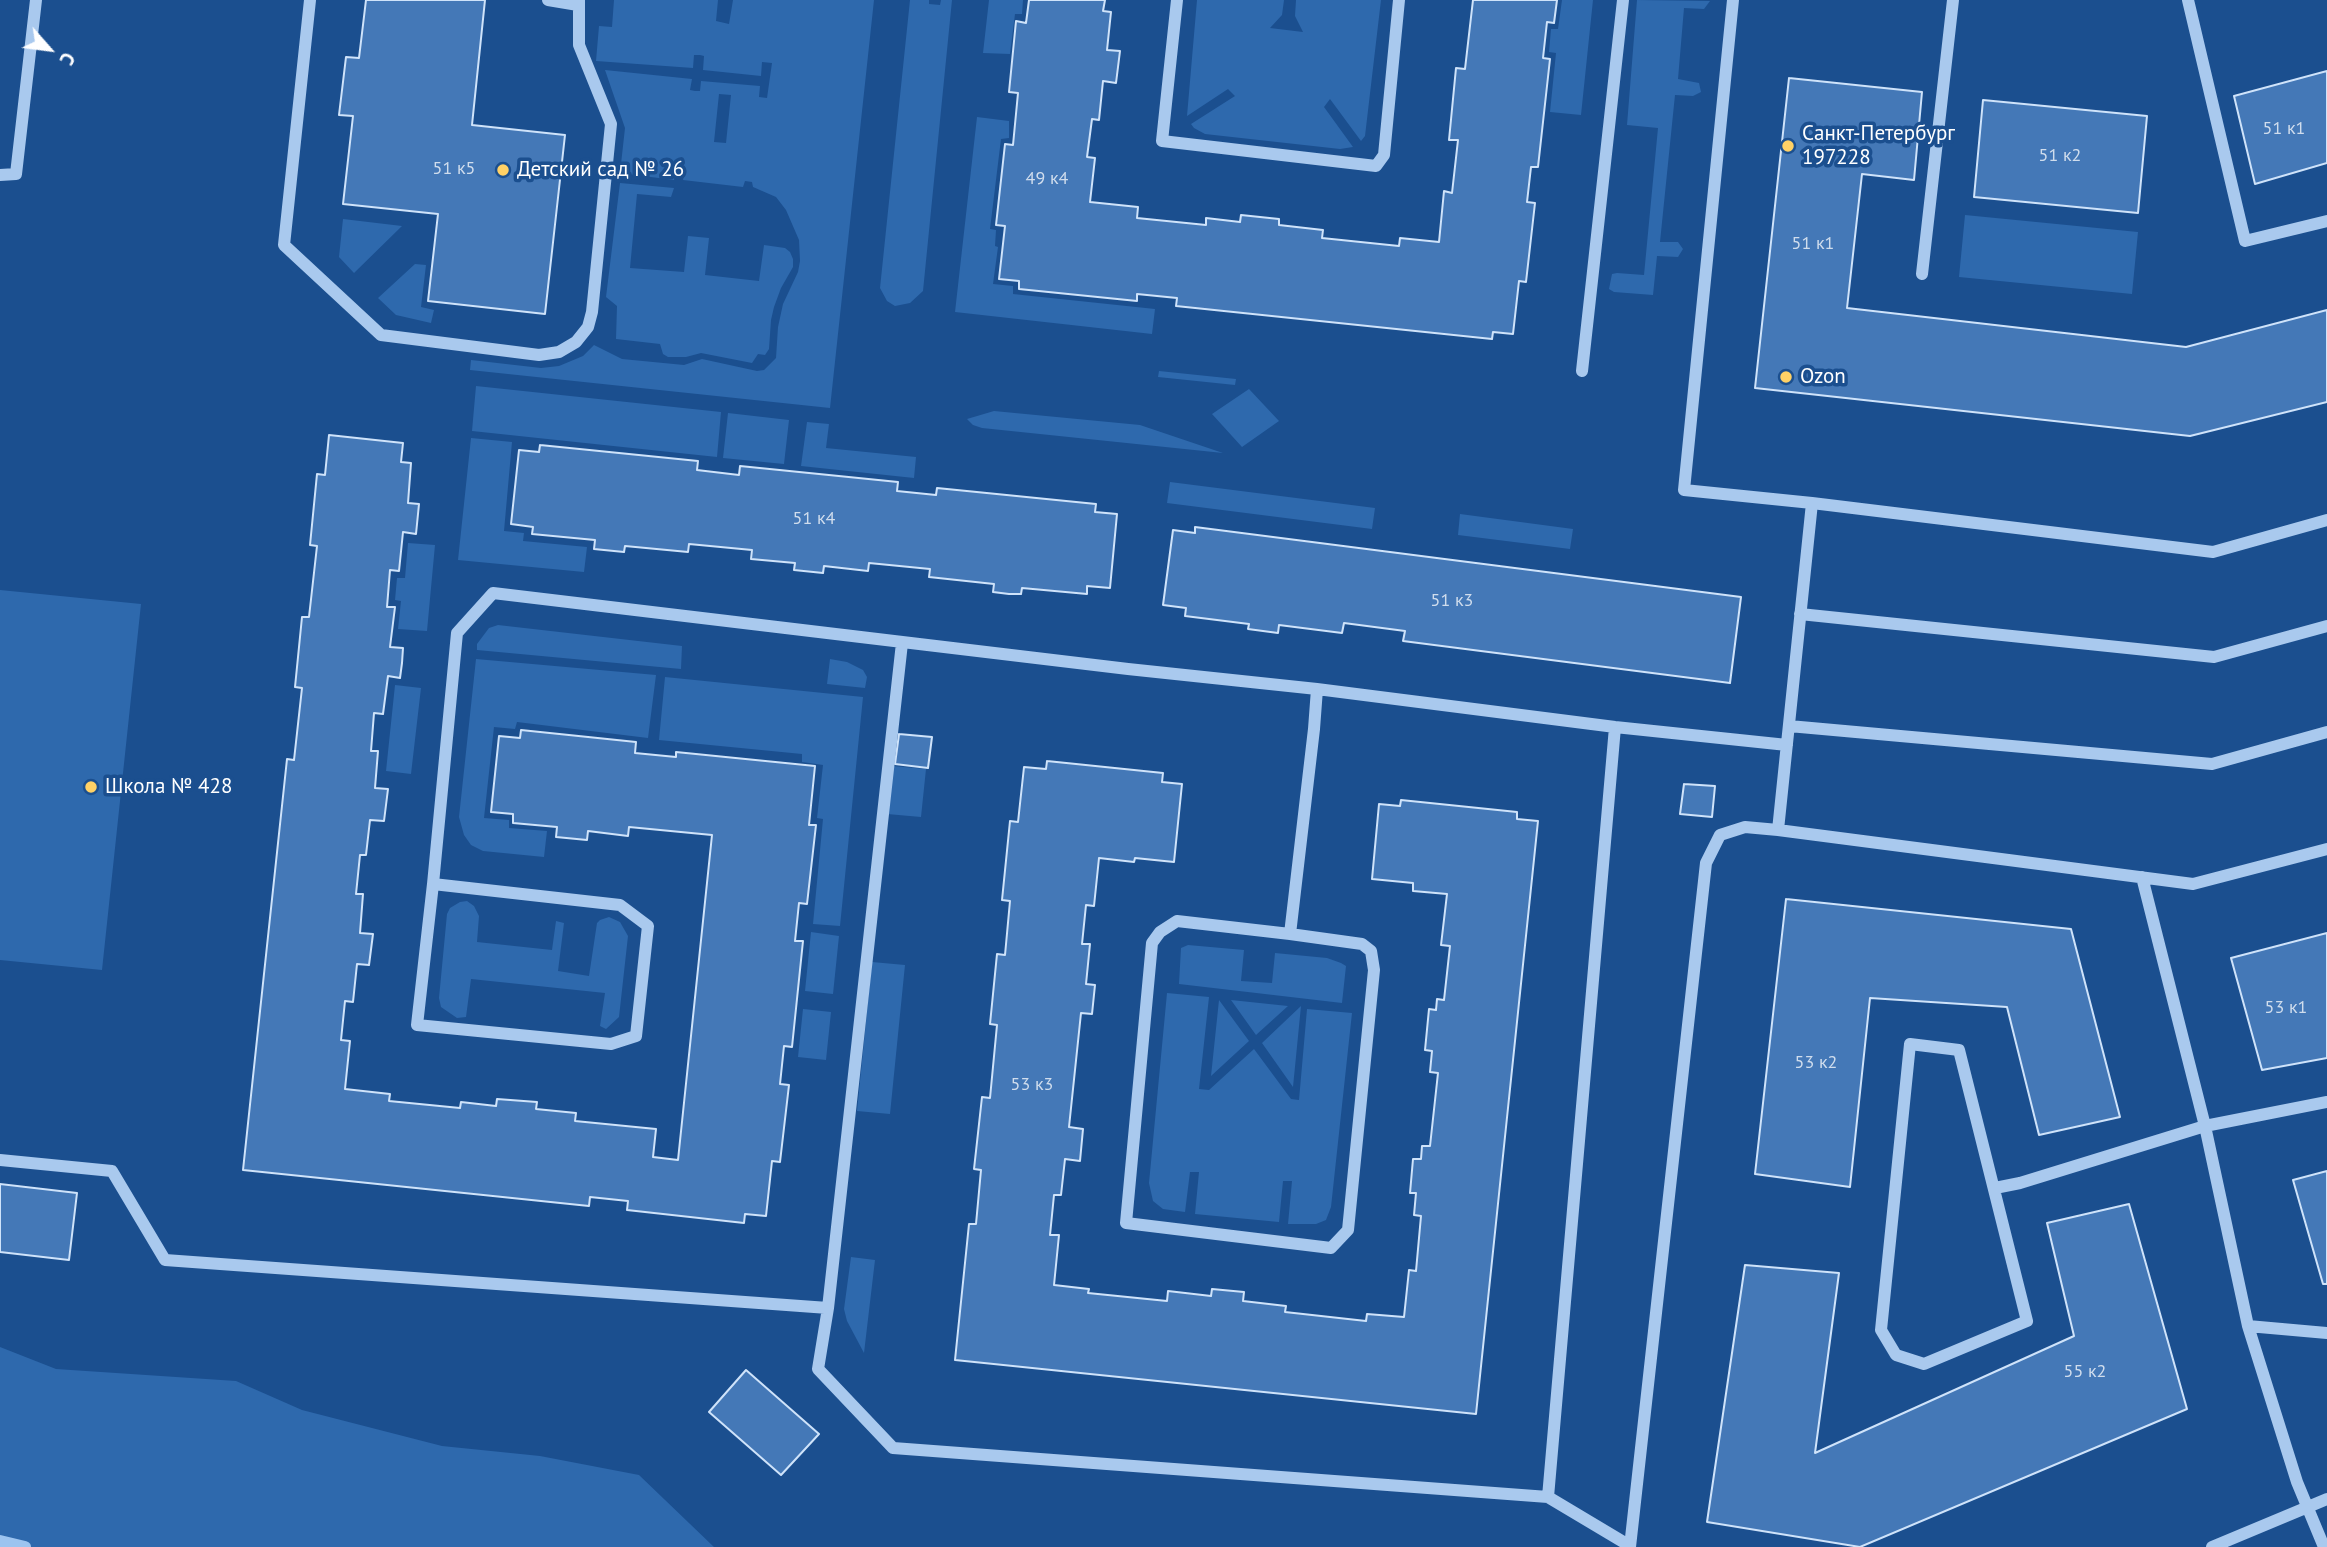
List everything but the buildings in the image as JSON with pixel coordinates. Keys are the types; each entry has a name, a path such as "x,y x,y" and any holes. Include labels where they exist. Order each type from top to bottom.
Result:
{"lane":[{"path":"0,174 16,174 36,0"},
{"path":"310,0 284,245 381,335 539,355 559,352 576,342 588,327 592,312 611,124 579,45 578,2 548,0"},
{"path":"1177,0 1162,141 1376,166 1384,155 1399,0"},
{"path":"1582,371 1622,0"},
{"path":"1733,0 1684,490 2213,552 2327,520"},
{"path":"1922,274 1953,0"},
{"path":"2188,0 2245,241 2327,221"},
{"path":"1778,830 1812,503"},
{"path":"433,884 620,905 648,926 636,1036 611,1044 418,1025 457,632 493,593 902,643 1317,689 1615,727 1787,745"},
{"path":"1800,614 2214,657 2327,626"},
{"path":"902,643 828,1308 818,1369 892,1448 1548,1497 1630,1547 1706,863 1720,835 1745,827 1778,830 2193,884 2327,849"},
{"path":"1290,934 1317,689"},
{"path":"1789,726 2212,764 2327,732"},
{"path":"1548,1497 1615,727"},
{"path":"2142,877 2205,1126 2248,1326 2307,1507 2324,1547"},
{"path":"1177,921 1290,934 1362,944 1371,951 1374,970 1348,1230 1331,1248 1126,1223 1152,943 1160,932 1177,921"},
{"path":"1910,1044 1959,1050 1995,1188 2027,1321 1924,1364 1896,1355 1881,1330 1910,1044"},
{"path":"1995,1188 2020,1183 2205,1126 2327,1102"},
{"path":"0,1160 112,1171 165,1260 828,1308"},
{"path":"2248,1326 2327,1333"},
{"path":"2212,1547 2327,1499"}],"shaded area":[{"path":"614,0 718,0 716,21 729,24 733,0 874,0 830,408 470,370 471,360 541,368 559,366 583,356 594,345 622,359 684,365 702,359 757,371 764,370 776,358 783,304 798,272 800,261 799,240 786,210 776,197 753,187 752,182 745,181 743,187 683,180 684,174 675,173 674,180 620,173 625,128 605,70 692,79 690,90 695,91 700,91 701,81 760,86 759,97 767,98 772,63 762,62 761,76 703,70 704,56 700,55 694,55 693,68 596,61 599,26 612,27","holes":["719,94 731,95 726,143 714,142"]},
{"path":"910,0 929,0 929,4 940,5 941,0 952,0 923,291 910,303 895,306 887,301 880,288"},
{"path":"989,0 1023,0 1022,14 1015,14 1010,54 983,53"},
{"path":"1197,0 1284,0 1282,15 1270,28 1303,32 1295,16 1296,0 1381,0 1365,136 1361,141 1330,99 1324,107 1353,147 1340,149 1205,134 1194,128 1191,124 1235,96 1228,89 1187,116"},
{"path":"1562,0 1593,0 1581,115 1550,112 1556,53 1549,52 1551,29 1558,29"},
{"path":"1637,0 1710,1 1704,9 1684,8 1678,79 1699,83 1701,92 1693,96 1675,95 1660,242 1678,242 1683,249 1678,257 1657,256 1653,295 1614,292 1609,289 1612,274 1644,275 1658,128 1627,125"},
{"path":"977,117 1009,121 1009,138 1001,139 990,229 996,230 995,246 998,247 993,284 1013,286 1013,294 1155,309 1152,334 955,312"},
{"path":"620,183 674,188 671,197 637,194 630,268 684,272 688,236 709,238 705,275 759,281 764,245 785,248 790,252 793,267 774,307 769,349 765,355 758,354 752,363 701,353 686,357 668,357 663,354 660,344 616,339 617,306 606,297"},
{"path":"1965,215 2138,232 2132,294 1959,277"},
{"path":"343,219 402,226 354,273 339,257"},
{"path":"415,264 426,265 421,307 434,310 431,323 396,315 378,298"},
{"path":"1159,371 1236,379 1235,385 1158,377"},
{"path":"476,386 721,412 717,457 472,431"},
{"path":"1249,389 1279,421 1242,447 1212,414"},
{"path":"994,411 1140,425 1223,453 982,428 967,419"},
{"path":"728,413 789,420 784,464 723,458"},
{"path":"807,422 829,424 826,448 916,457 914,478 801,466"},
{"path":"471,438 512,442 504,531 524,533 523,541 587,547 584,572 458,560"},
{"path":"1170,482 1375,508 1372,529 1167,503"},
{"path":"1460,514 1573,529 1570,549 1458,535"},
{"path":"408,543 435,545 427,631 398,629 401,601 395,600 397,578 405,578"},
{"path":"0,590 141,604 102,970 0,960"},
{"path":"498,625 682,646 681,669 477,650 477,644 489,628"},
{"path":"476,659 656,675 648,738 517,722 515,729 494,727 484,818 509,820 509,828 547,831 544,857 483,851 471,845 464,835 459,817"},
{"path":"830,659 847,662 863,670 867,677 865,688 827,684"},
{"path":"665,677 863,697 840,926 813,924 823,819 817,818 823,765 802,762 802,754 659,740"},
{"path":"395,685 421,688 411,774 386,771"},
{"path":"892,766 926,769 921,817 887,814"},
{"path":"467,901 474,906 479,916 477,942 552,950 556,921 564,923 558,971 589,976 597,923 609,917 620,922 628,936 619,1017 606,1029 600,1026 605,993 471,979 466,1017 457,1018 441,1007 439,998 447,914 450,908"},
{"path":"811,932 839,936 833,994 805,991"},
{"path":"1188,945 1244,950 1241,981 1272,983 1275,953 1327,958 1341,963 1346,966 1342,1003 1179,984 1181,948"},
{"path":"872,962 905,965 890,1114 857,1111"},
{"path":"1167,993 1209,997 1199,1089 1209,1090 1254,1049 1291,1099 1299,1100 1307,1009 1352,1013 1331,1207 1326,1220 1316,1224 1288,1224 1292,1181 1283,1181 1279,1222 1195,1214 1199,1172 1190,1172 1185,1212 1163,1209 1153,1201 1149,1183"},
{"path":"1219,1000 1249,1041 1211,1076"},
{"path":"1231,1000 1288,1006 1256,1035"},
{"path":"1301,1006 1293,1087 1262,1043"},
{"path":"803,1009 831,1012 826,1060 798,1057"},
{"path":"851,1257 875,1260 864,1353 847,1321 844,1309"},
{"path":"0,1347 56,1369 236,1381 302,1410 442,1446 540,1456 639,1475 714,1547 0,1547"}],"waterway":[{"path":"0,1541 25,1547"}],"place":[{"name":"Санкт-Петербург 197228","path":"1788,146"},
{"name":"Детский сад № 26","path":"503,170"},
{"name":"Ozon","path":"1786,377"},
{"name":"Школа № 428","path":"91,787"}]}
